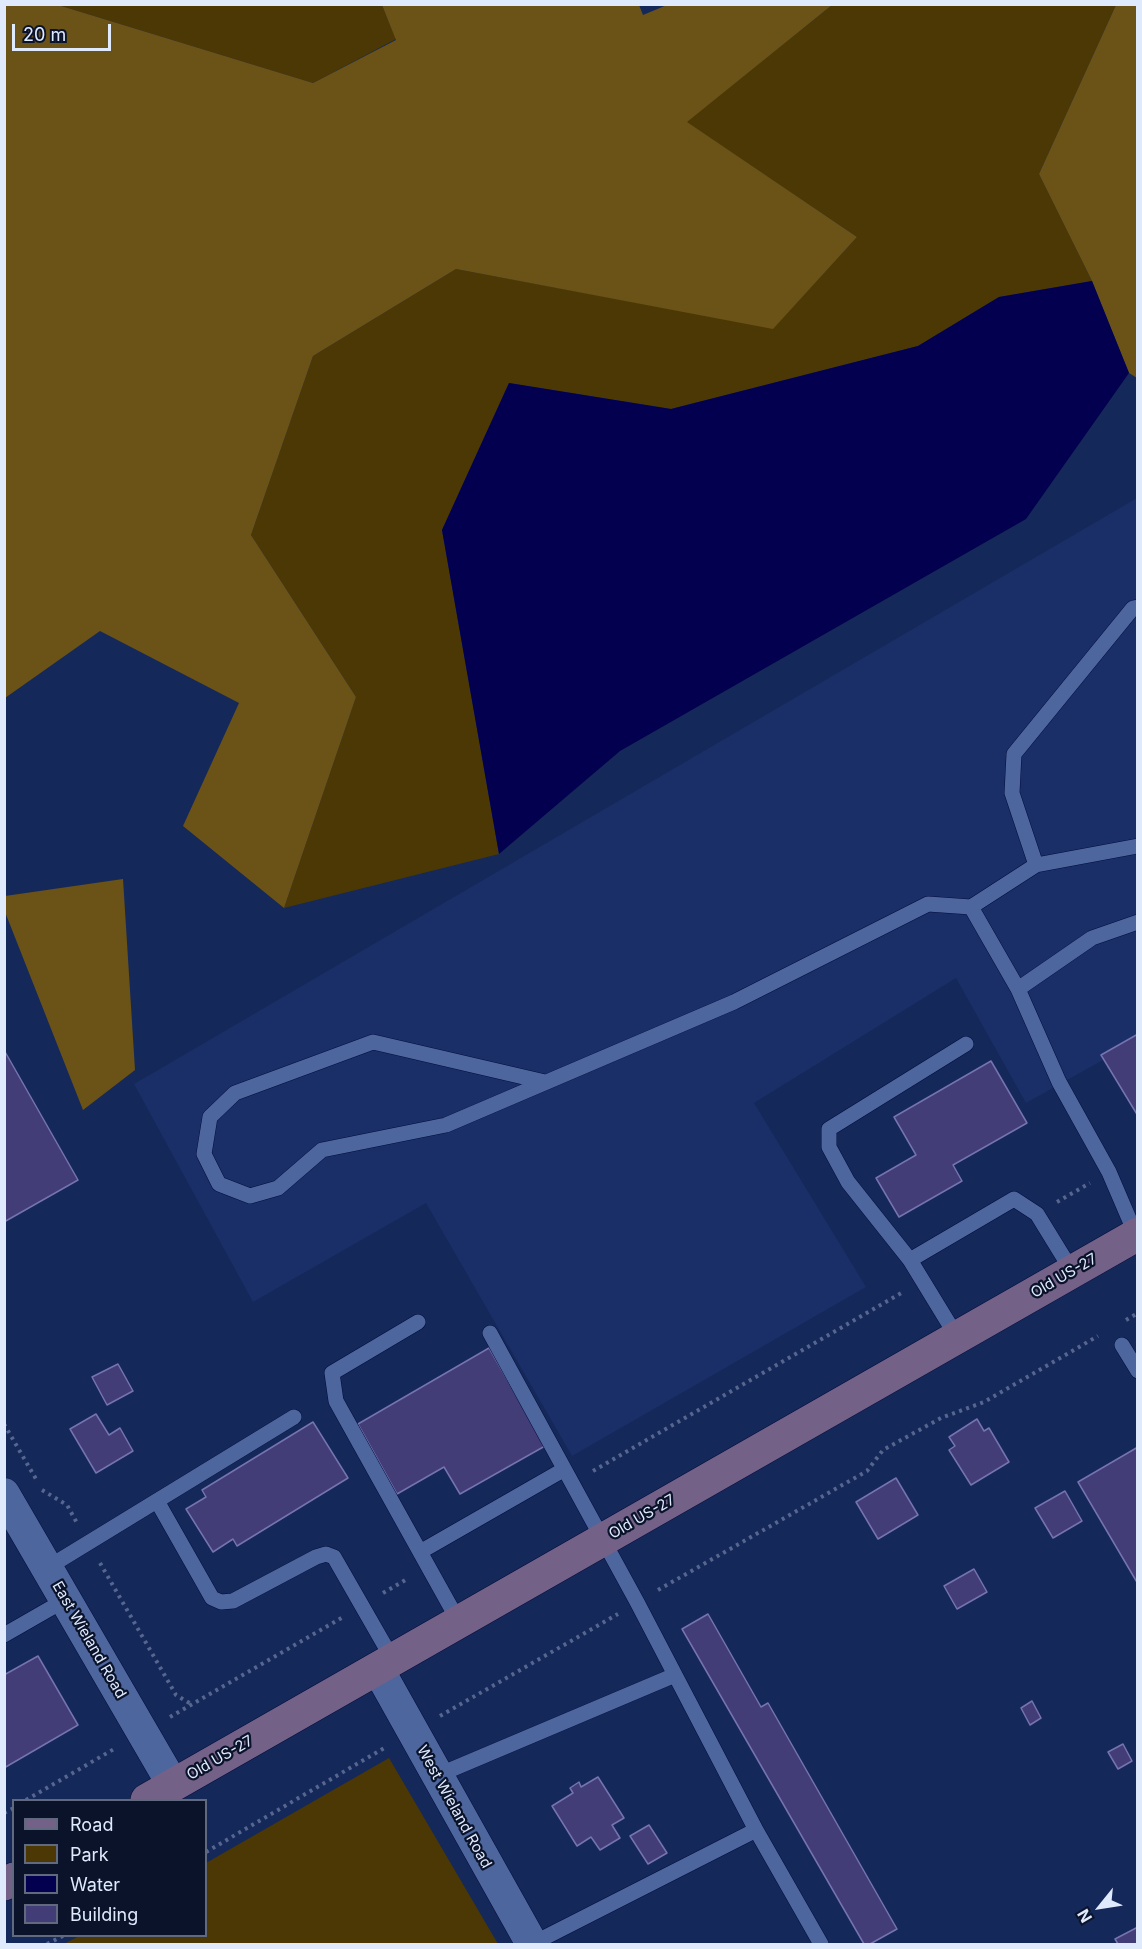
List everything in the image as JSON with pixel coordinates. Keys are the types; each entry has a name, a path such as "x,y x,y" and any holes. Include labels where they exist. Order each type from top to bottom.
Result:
{"main road":[{"name":"Old US-27","path":"160,1793 1137,1236"}],"street":[{"name":"East Wieland Road","path":"4,1494 65,1600 160,1793"},
{"name":"West Wieland Road","path":"386,1664 412,1732 532,1944"}],"lane":[{"path":"1036,865 1012,793 1014,754 1133,608 1137,607"},
{"path":"545,1082 373,1042 235,1093 210,1117 204,1154 219,1184 250,1196 278,1188 322,1150 446,1125 734,1002 928,904 971,907 1036,865 1137,846"},
{"path":"971,907 1018,989 1059,1082 1109,1172 1137,1236"},
{"path":"1018,989 1092,938 1137,922"},
{"path":"957,1337 910,1260 848,1182 829,1147 829,1129 966,1044"},
{"path":"910,1260 1014,1199 1037,1214 1072,1271"},
{"path":"418,1322 332,1373 336,1401 459,1622"},
{"path":"490,1332 601,1540 637,1602 756,1830 821,1944"},
{"path":"1122,1345 1137,1371"},
{"path":"47,1568 294,1417"},
{"path":"420,1552 563,1470"},
{"path":"158,1501 212,1598 221,1602 233,1601 316,1557 326,1554 334,1557 386,1664"},
{"path":"4,1635 65,1600"},
{"path":"436,1776 675,1675"},
{"path":"532,1944 756,1830"}],"path":[{"path":"1117,1325 1137,1313"},
{"path":"207,1851 867,1471 883,1450 941,1418 984,1401 1107,1331"}],"shaded area":[{"path":"5,5 58,5 313,83 396,40 382,5 639,5 643,15 667,5 832,5 687,122 857,237 773,329 456,269 313,356 251,535 356,697 284,908 183,826 239,703 100,631 5,698"},
{"path":"1116,5 1137,5 1137,378 1129,373 1092,281 1039,174"},
{"path":"1137,498 1137,1041 1026,1103 956,978 754,1103 866,1287 572,1456 426,1203 253,1302 134,1084"},
{"path":"123,879 135,1070 83,1110 5,912 5,896"}],"green space":[{"path":"58,5 382,5 396,39 313,83"},
{"path":"832,5 1116,5 1039,174 1092,281 999,297 918,346 671,409 509,383 442,530 499,854 284,908 356,697 251,535 313,356 456,269 773,328 857,237 686,122"},
{"path":"389,1758 498,1944 64,1944 77,1937 207,1937 207,1862"}],"water":[{"path":"1092,281 1129,373 1026,519 620,751 499,854 442,530 509,383 671,409 918,346 999,297"}],"building":[{"path":"1138,1034 1138,1116 1101,1055"},
{"path":"4,1050 78,1180 4,1222"},
{"path":"991,1061 1027,1123 953,1165 962,1181 899,1217 876,1178 916,1155 894,1117"},
{"path":"489,1348 545,1446 460,1494 444,1467 397,1494 358,1424"},
{"path":"118,1364 133,1391 107,1405 92,1377"},
{"path":"96,1414 109,1435 120,1428 133,1451 96,1473 70,1429"},
{"path":"977,1419 984,1431 989,1428 1009,1462 971,1485 949,1450 955,1446 949,1437"},
{"path":"313,1422 348,1478 237,1546 233,1539 213,1552 186,1509 206,1497 202,1490"},
{"path":"1138,1447 1138,1584 1078,1482"},
{"path":"896,1478 918,1515 878,1539 856,1502"},
{"path":"1065,1491 1082,1521 1053,1538 1035,1508"},
{"path":"974,1569 987,1592 957,1609 944,1586"},
{"path":"708,1614 761,1707 768,1703 897,1929 870,1944 864,1944 682,1629"},
{"path":"38,1656 78,1725 4,1768 4,1675"},
{"path":"1032,1701 1041,1718 1030,1725 1021,1708"},
{"path":"1123,1744 1132,1761 1118,1769 1108,1752"},
{"path":"598,1777 624,1818 612,1825 620,1838 600,1850 591,1837 577,1846 552,1806 573,1793 570,1788 579,1782 581,1787"},
{"path":"649,1825 667,1853 648,1864 630,1836"},
{"path":"1138,1927 1138,1944 1118,1944 1115,1939"}]}
